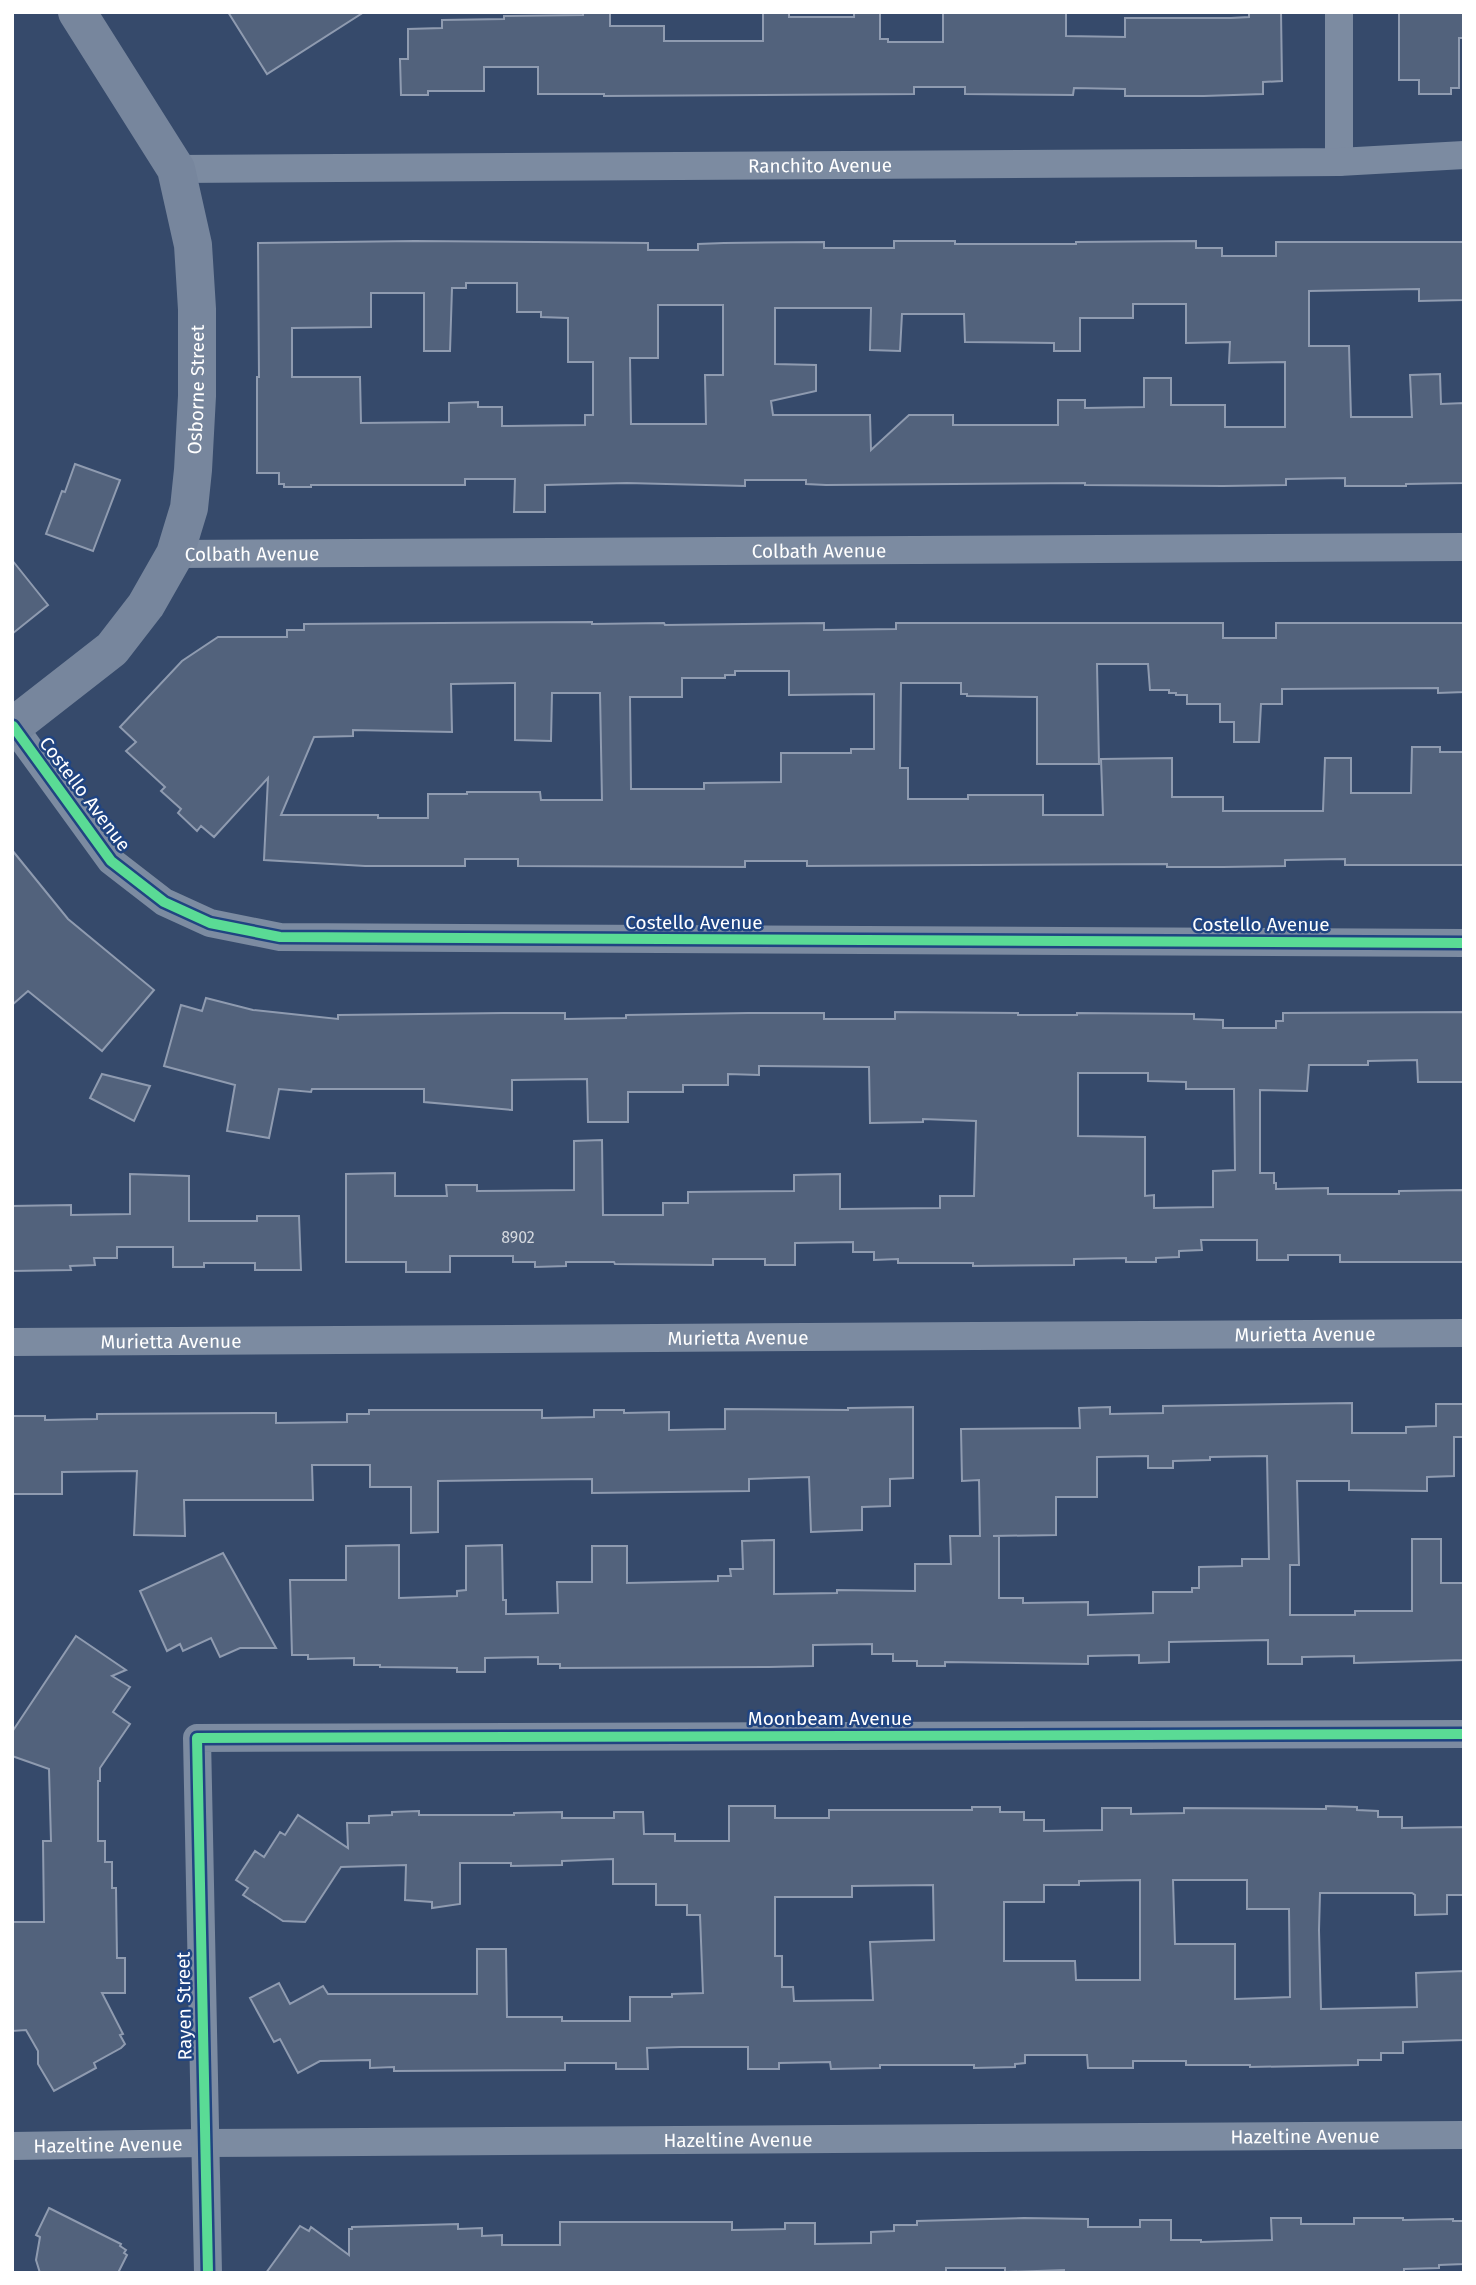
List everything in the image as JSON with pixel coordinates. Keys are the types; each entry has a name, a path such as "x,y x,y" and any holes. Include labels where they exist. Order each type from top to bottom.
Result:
{"street":[{"name":"Osborne Street","path":"13,726 112,649 146,605 175,554 189,508 193,470 197,396 197,309 193,245 176,169 77,12"},
{"path":"1339,12 1339,162"},
{"name":"Ranchito Avenue","path":"176,169 1339,162 1464,155"},
{"name":"Colbath Avenue","path":"175,554 1464,547"},
{"name":"Costello Avenue","path":"13,726 111,861 164,902 210,923 280,937 1464,943"},
{"name":"Murietta Avenue","path":"12,1342 1464,1333"},
{"name":"Moonbeam Avenue","path":"197,1738 1464,1734"},
{"name":"Rayen Street","path":"197,1738 208,2273"},
{"name":"Hazeltine Avenue","path":"12,2146 1464,2135"}],"building":[{"path":"228,12 364,12 267,74"},
{"path":"583,12 610,12 610,26 664,26 664,41 763,41 763,12 789,12 789,17 854,17 854,12 880,12 880,39 888,39 888,42 943,42 943,12 1066,12 1066,36 1125,37 1125,18 1231,18 1249,17 1249,12 1281,12 1282,81 1263,82 1263,94 1204,96 1125,96 1125,89 1074,88 1073,95 965,94 965,87 914,87 914,94 604,96 538,94 538,67 484,67 484,91 428,91 428,95 401,95 400,59 408,59 408,29 442,28 442,20 583,15"},
{"path":"1399,12 1464,12 1464,38 1459,38 1459,88 1451,88 1451,94 1419,94 1419,80 1399,80"},
{"path":"894,241 1076,244 1196,241 1196,248 1222,248 1222,256 1276,256 1276,242 1464,242 1464,300 1419,301 1419,289 1309,291 1309,346 1349,346 1351,417 1412,417 1410,375 1440,374 1441,404 1464,403 1464,483 1345,486 1345,478 1286,479 1286,485 1223,486 1085,483 826,485 806,484 806,480 745,480 745,486 627,483 545,485 545,512 514,512 515,479 465,479 465,485 284,487 284,484 279,484 279,473 257,473 258,243 648,243 648,250 698,250 698,244 724,243 824,242 824,248 894,248","holes":["466,283 517,283 517,312 541,312 541,317 568,318 568,362 593,362 593,415 585,415 585,425 502,426 502,407 478,407 478,402 449,403 449,422 361,423 360,377 292,377 292,328 371,327 371,293 424,293 424,351 450,351 452,288 466,288","1133,304 1186,304 1186,343 1230,342 1229,363 1285,362 1285,427 1225,427 1225,405 1171,405 1171,378 1144,378 1144,407 1085,408 1085,400 1058,400 1058,425 953,425 953,415 909,415 871,450 870,415 773,415 771,401 816,391 816,365 775,364 775,308 871,308 870,350 900,351 902,314 964,314 965,342 1054,343 1054,351 1080,351 1080,318 1133,318","658,305 723,305 723,375 705,375 706,424 631,424 630,358 658,358"]},
{"path":"75,464 120,480 93,551 46,534"},
{"path":"12,560 48,605 12,634"},
{"path":"824,623 824,630 896,629 896,623 1223,623 1223,638 1276,638 1276,623 1464,623 1464,692 1438,693 1438,688 1282,689 1282,704 1261,704 1259,742 1234,742 1234,722 1220,722 1220,704 1187,704 1187,695 1176,695 1169,693 1169,690 1150,690 1148,664 1097,664 1099,764 1037,764 1037,697 967,696 961,694 961,683 901,683 900,768 908,768 908,799 968,799 968,795 1043,795 1043,815 1103,815 1101,759 1172,758 1172,797 1223,797 1223,811 1323,811 1325,758 1351,758 1351,793 1411,793 1412,747 1440,747 1440,752 1464,752 1464,865 1345,865 1345,859 1285,860 1285,866 1223,867 1167,867 1167,864 807,866 807,861 745,861 745,867 518,866 518,859 465,859 465,866 365,866 264,860 268,778 214,837 201,826 197,831 178,813 181,809 161,791 165,787 126,751 136,742 120,727 182,661 218,637 287,637 287,630 304,630 304,624","holes":["735,671 789,671 789,695 874,694 874,749 851,749 851,753 781,753 781,782 704,783 704,789 631,789 630,697 682,697 682,678 725,678 725,675 735,675","515,683 515,740 551,741 552,693 600,693 602,800 541,800 540,792 467,792 428,794 428,818 281,815 314,737 353,736 353,730 452,732 451,684"]},
{"path":"12,850 68,919 154,990 102,1051 28,991 12,1005"},
{"path":"206,998 253,1010 338,1019 338,1015 503,1013 565,1013 565,1019 748,1013 824,1013 824,1019 895,1019 895,1012 1018,1015 1194,1014 1194,1019 1223,1020 1223,1028 1276,1028 1276,1021 1283,1021 1283,1013 1464,1012 1464,1082 1418,1082 1417,1060 1368,1061 1368,1065 1309,1065 1307,1091 1260,1090 1260,1173 1274,1173 1276,1189 1328,1188 1328,1194 1399,1194 1399,1191 1463,1190 1464,1262 1340,1262 1340,1255 1288,1255 1288,1260 1257,1260 1257,1240 1201,1240 1202,1250 1179,1251 1179,1257 1156,1258 1156,1262 1126,1262 1126,1258 1074,1259 1074,1265 973,1266 973,1263 898,1263 898,1259 874,1260 874,1252 853,1252 853,1242 795,1243 795,1265 765,1265 765,1259 713,1259 713,1265 566,1262 566,1266 535,1267 535,1262 513,1262 513,1256 450,1256 450,1272 406,1272 406,1262 346,1262 346,1174 395,1173 395,1196 447,1196 446,1185 477,1185 477,1191 574,1190 574,1141 602,1140 603,1215 663,1215 663,1203 688,1203 688,1192 794,1191 794,1175 840,1174 840,1209 940,1208 940,1196 974,1196 976,1121 923,1119 923,1122 870,1123 869,1067 759,1066 759,1075 728,1074 728,1085 683,1085 683,1092 628,1092 628,1122 588,1122 587,1079 512,1080 512,1110 424,1102 424,1089 312,1089 311,1092 279,1089 269,1138 227,1131 235,1085 164,1066 181,1005 202,1011","holes":["1078,1073 1148,1073 1148,1081 1186,1082 1186,1089 1234,1089 1235,1170 1213,1171 1213,1207 1154,1208 1154,1195 1145,1196 1145,1137 1078,1136"]},
{"path":"102,1074 150,1086 134,1121 90,1098"},
{"path":"130,1174 189,1176 189,1221 257,1221 257,1216 299,1216 301,1270 255,1270 255,1263 204,1263 204,1267 173,1267 173,1247 117,1247 117,1258 94,1258 95,1265 70,1266 71,1270 12,1271 12,1206 71,1205 71,1215 130,1214"},
{"path":"1352,1403 1352,1433 1406,1433 1406,1427 1436,1426 1436,1404 1464,1404 1464,1437 1454,1437 1454,1476 1427,1477 1427,1491 1349,1490 1349,1481 1297,1481 1299,1565 1290,1565 1290,1615 1355,1615 1355,1611 1412,1611 1412,1539 1441,1539 1441,1583 1464,1583 1464,1660 1354,1663 1354,1656 1302,1657 1302,1664 1268,1664 1268,1640 1169,1642 1169,1662 1139,1663 1139,1655 1088,1656 1088,1664 945,1662 945,1666 917,1666 917,1661 893,1661 893,1654 872,1654 872,1644 813,1645 813,1666 769,1667 560,1668 560,1664 538,1664 538,1657 485,1658 485,1672 457,1672 457,1668 354,1665 354,1658 308,1659 308,1655 292,1655 290,1580 346,1580 346,1546 399,1545 399,1598 457,1596 457,1591 466,1590 466,1546 502,1545 503,1600 506,1600 506,1614 558,1613 557,1582 592,1582 592,1546 627,1546 627,1583 718,1581 718,1576 731,1576 730,1569 743,1569 742,1541 774,1540 774,1594 837,1593 837,1590 915,1591 915,1564 951,1564 950,1536 980,1536 979,1480 962,1481 961,1429 1080,1428 1079,1408 1110,1407 1110,1414 1163,1413 1163,1406","holes":["1148,1456 1148,1468 1173,1468 1173,1461 1210,1460 1210,1457 1267,1456 1269,1559 1242,1559 1242,1566 1199,1567 1199,1588 1192,1588 1192,1592 1153,1592 1153,1613 1088,1615 1088,1602 1023,1603 1023,1598 999,1598 999,1536 993,1536 1056,1535 1056,1497 1097,1497 1097,1457"]},
{"path":"913,1407 913,1478 890,1479 890,1506 862,1507 862,1530 811,1532 809,1477 749,1479 749,1491 592,1493 592,1479 438,1481 438,1532 411,1533 411,1487 370,1487 370,1465 312,1465 313,1500 184,1500 185,1536 134,1535 137,1471 62,1472 62,1494 12,1494 12,1416 45,1416 45,1420 97,1419 97,1414 276,1413 276,1423 347,1422 347,1414 369,1414 369,1410 542,1410 542,1418 594,1417 594,1410 624,1410 624,1413 669,1412 669,1430 725,1429 725,1409 848,1410"},
{"path":"223,1553 276,1648 240,1648 220,1657 211,1638 183,1651 180,1644 167,1651 140,1591"},
{"path":"76,1636 126,1670 112,1676 130,1687 113,1712 130,1724 100,1768 98,1781 98,1841 105,1841 105,1862 112,1862 112,1888 116,1888 117,1958 125,1958 125,1993 102,1993 123,2034 120,2035 125,2044 94,2063 96,2068 54,2091 38,2064 38,2051 26,2030 12,2031 12,1922 44,1922 43,1841 51,1841 49,1769 12,1756 12,1732"},
{"path":"729,1806 775,1806 775,1818 829,1818 829,1810 972,1810 972,1807 1000,1807 1000,1812 1024,1812 1024,1820 1044,1820 1044,1831 1102,1830 1102,1808 1131,1808 1131,1814 1184,1813 1184,1808 1326,1809 1326,1806 1357,1807 1357,1810 1378,1811 1378,1817 1402,1817 1402,1828 1464,1827 1464,1895 1447,1895 1447,1914 1415,1915 1415,1895 1412,1893 1320,1893 1319,1930 1321,2009 1417,2007 1416,1973 1464,1971 1464,2040 1403,2042 1403,2053 1381,2053 1381,2060 1358,2060 1358,2065 1250,2067 1186,2065 1186,2061 1133,2061 1133,2068 1088,2068 1087,2055 1025,2055 1025,2063 1015,2064 1015,2067 880,2065 880,2068 831,2069 830,2062 779,2063 779,2069 748,2069 748,2047 681,2047 647,2048 648,2069 616,2069 616,2063 565,2063 565,2070 394,2071 394,2067 370,2068 370,2060 320,2061 298,2073 280,2039 274,2042 250,1998 279,1983 290,2004 323,1986 328,1994 477,1994 477,1949 506,1949 507,2017 562,2017 562,2021 630,2021 630,1997 672,1997 672,1994 703,1993 700,1915 687,1915 687,1905 656,1905 656,1884 613,1884 613,1859 562,1861 562,1865 460,1863 460,1904 432,1908 432,1902 405,1900 406,1865 341,1867 305,1922 283,1921 243,1895 248,1888 236,1880 255,1851 264,1857 280,1832 285,1835 298,1815 348,1848 347,1823 369,1823 369,1816 419,1811 419,1815 562,1812 562,1818 614,1818 614,1812 643,1812 644,1834 675,1834 675,1841 729,1841","holes":["1140,1880 1140,1980 1076,1980 1075,1961 1004,1961 1004,1902 1044,1902 1044,1885 1079,1885 1079,1881","1173,1880 1247,1880 1247,1909 1289,1909 1290,1997 1235,1999 1235,1944 1175,1944","933,1885 934,1940 870,1942 873,2000 794,2001 793,1987 782,1987 782,1956 775,1956 775,1897 852,1897 852,1886"]},
{"path":"49,2208 121,2244 127,2255 118,2273 40,2273 36,2260 40,2237 36,2235"},
{"path":"1271,2218 1301,2218 1301,2224 1354,2224 1354,2218 1453,2219 1464,2221 1464,2264 1404,2269 1404,2273 1064,2273 1064,2270 1005,2272 1005,2268 946,2268 946,2273 266,2273 300,2226 309,2231 311,2227 349,2255 349,2229 352,2227 458,2224 458,2229 482,2228 482,2236 502,2235 502,2245 560,2245 560,2222 732,2222 732,2230 785,2229 785,2223 815,2223 815,2244 871,2243 871,2232 894,2231 894,2225 917,2225 917,2221 1088,2219 1088,2227 1140,2227 1140,2220 1171,2220 1171,2240 1201,2242 1272,2240"}],"cycle path":[{"path":"13,726 111,861 164,902 210,923 280,937 1464,943"},
{"path":"208,2273 197,1738 1464,1734"}]}
